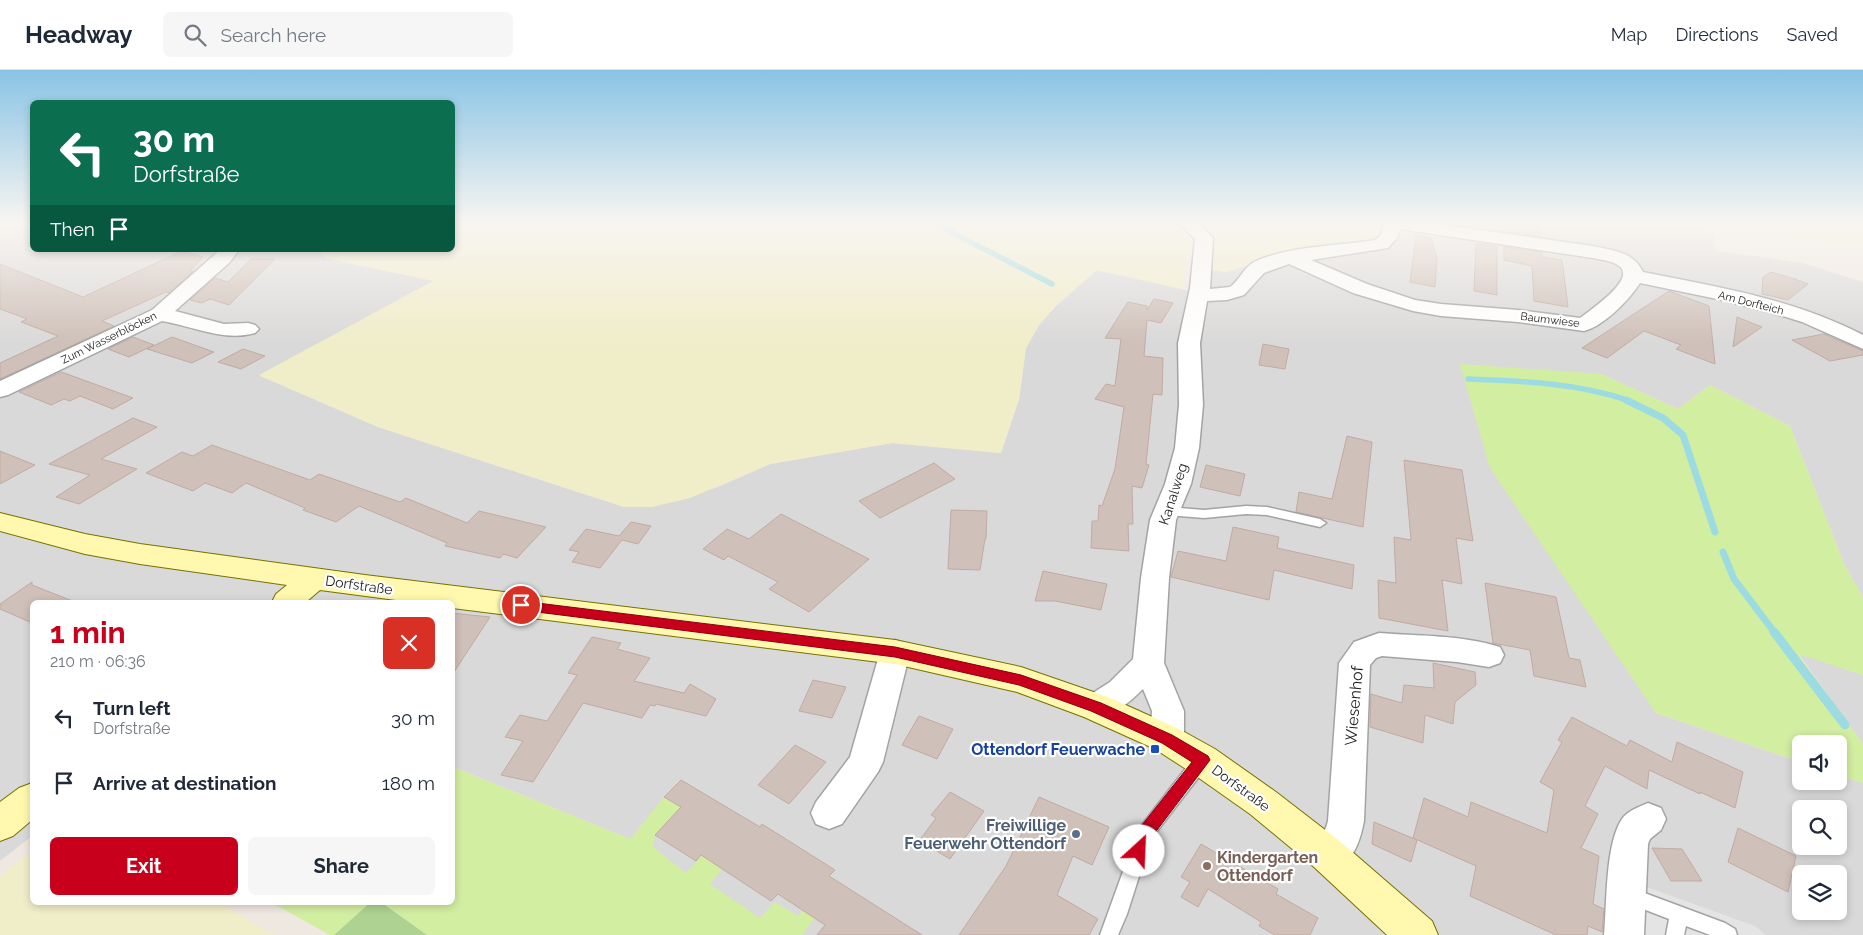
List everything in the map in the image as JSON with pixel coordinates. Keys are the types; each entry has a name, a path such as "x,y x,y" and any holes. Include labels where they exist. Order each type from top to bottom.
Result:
{"main road":[{"name":"Dorfstraße","path":"0,522 85,544 140,554 314,579 895,652 1021,680 1096,707 1167,739 1202,760 1263,804 1328,855 1417,935"},
{"path":"288,600 314,579"},
{"path":"0,824 30,801"}],"street":[{"name":"Zum Wasserblöcken","path":"0,390 159,314 218,262"},
{"name":"Kanalweg","path":"1167,739 1168,711 1148,663 1156,569 1163,520 1178,484 1187,448 1191,405 1189,343 1199,295 1202,262"},
{"path":"1199,295 1230,293 1240,290 1252,271 1273,262"},
{"name":"Baumwiese","path":"1302,262 1368,292 1401,302 1458,312 1544,318 1584,325 1626,291 1634,276"},
{"path":"1625,262 1634,271 1634,276"},
{"name":"Am Dorfteich","path":"1634,276 1759,303 1812,320 1863,343"},
{"path":"159,314 223,330 248,329"},
{"name":"Wiesenhof","path":"1328,855 1342,840 1346,821 1355,663 1365,650 1379,644 1457,650 1490,655"},
{"path":"829,813 866,762 895,652"},
{"path":"1096,707 1121,691 1148,663"},
{"path":"1624,935 1630,844 1635,829 1648,820"}],"lane":[{"path":"1167,510 1204,514 1246,510 1266,511 1320,523"},
{"path":"1109,935 1118,914 1144,835 1202,760"},
{"path":"1627,894 1718,929 1728,935"},
{"path":"1675,935 1680,914"}],"shaded area":[{"path":"0,262 347,262 434,281 260,376 378,427 624,507 652,507 718,487 770,464 892,443 1001,453 1019,399 1026,348 1039,325 1056,306 1097,270 1190,291 1195,268 1227,272 1256,262 1798,262 1863,282 1863,598 1844,564 1790,426 1710,385 1678,409 1601,374 1656,713 1792,759 1792,790 1847,790 1847,778 1863,783 1863,935 551,935 630,839 455,768 455,600 30,600 30,838 0,861"},
{"path":"346,262 1186,262 1182,289 1097,270 1056,306 1039,325 1026,348 1019,399 1001,453 892,443 770,464 690,498 652,507 624,507 378,427 259,375 433,281"},
{"path":"1211,262 1256,262 1227,272 1210,270"},
{"path":"1798,653 1863,675 1863,744"},
{"path":"30,853 30,905 222,905 274,935 0,935 0,876"},
{"path":"1641,885 1755,926 1766,935 1631,935"}],"green space":[{"path":"1460,364 1601,374 1678,409 1710,385 1790,426 1844,564 1863,598 1863,675 1798,654 1863,744 1863,783 1847,778 1847,735 1792,735 1792,759 1656,713 1490,468"},
{"path":"455,768 630,839 664,797 681,807 655,835 653,847 686,873 702,855 722,869 710,884 760,918 775,902 798,916 830,876 840,885 802,935 427,935 385,905 455,905"},
{"path":"276,905 369,905 334,935 330,935"},
{"path":"368,905 385,905 427,935 334,935"}],"building":[{"path":"158,262 198,262 190,271 193,271 169,293 166,292 102,321 114,326 0,379 0,363 58,336 21,322 27,319 0,309 0,264 83,297"},
{"path":"248,262 272,262 229,305 210,299 202,303 190,300 215,278 228,282"},
{"path":"1413,262 1437,262 1435,287 1410,282"},
{"path":"1475,262 1497,262 1497,295 1474,291"},
{"path":"1515,262 1562,262 1568,307 1534,301 1532,266"},
{"path":"1771,272 1808,284 1788,300 1762,294 1763,277"},
{"path":"1669,291 1709,306 1715,364 1676,349 1681,345 1644,331 1607,358 1582,348"},
{"path":"1154,299 1173,303 1161,323 1147,320 1144,356 1163,358 1162,395 1153,394 1146,464 1149,465 1142,488 1132,486 1133,524 1128,524 1129,551 1091,548 1092,521 1098,521 1099,505 1102,506 1115,469 1124,407 1095,399 1106,384 1115,386 1121,339 1105,338 1128,302 1147,306 1147,310"},
{"path":"1737,317 1762,327 1733,347"},
{"path":"1824,334 1863,351 1863,355 1830,361 1792,340"},
{"path":"133,337 154,345 129,357 108,349"},
{"path":"172,337 214,352 192,363 147,349"},
{"path":"1263,344 1289,349 1285,369 1259,365"},
{"path":"243,349 265,356 241,369 218,362"},
{"path":"61,372 133,398 113,409 80,396 70,401 64,399 51,405 19,392"},
{"path":"133,418 157,427 101,459 137,469 79,504 56,497 90,475 49,464"},
{"path":"1347,436 1372,442 1363,527 1296,512 1299,492 1332,499"},
{"path":"212,445 310,480 319,474 400,502 406,498 467,523 479,511 546,527 517,558 503,554 500,558 445,546 447,543 359,506 336,522 303,510 305,508 246,483 232,493 205,483 193,491 146,473 182,452 193,456"},
{"path":"0,451 35,465 0,484"},
{"path":"1404,460 1462,470 1473,541 1456,538 1462,584 1442,580 1448,631 1379,618 1378,580 1396,583 1394,537 1411,540"},
{"path":"934,463 955,479 880,518 859,501"},
{"path":"1206,465 1245,474 1240,496 1200,487"},
{"path":"951,510 987,511 986,539 980,570 948,569"},
{"path":"781,514 869,559 809,612 769,589 778,582 728,556 724,560 703,549 727,529 749,539"},
{"path":"631,522 651,526 638,544 622,540 600,568 572,562 579,552 569,550 586,529 619,536"},
{"path":"1233,527 1279,537 1277,548 1354,565 1352,589 1274,570 1269,600 1171,577 1178,551 1226,561"},
{"path":"1043,571 1107,584 1101,610 1055,601 1035,601"},
{"path":"32,582 32,585 70,600 30,600 30,622 0,609 0,604"},
{"path":"1485,583 1556,597 1569,658 1580,660 1586,687 1534,676 1530,650 1493,643"},
{"path":"455,613 490,617 455,670"},
{"path":"592,637 621,643 617,649 650,658 634,681 684,693 690,684 716,699 706,716 656,704 655,706 650,705 642,718 583,703 533,782 501,775 523,741 505,737 520,715 547,721 577,675 568,673"},
{"path":"1433,663 1475,672 1476,685 1455,702 1453,724 1425,715 1423,743 1370,727 1371,694 1402,703 1404,685 1434,688"},
{"path":"813,680 846,687 832,718 799,711"},
{"path":"919,716 953,729 937,759 902,745"},
{"path":"1572,717 1627,746 1630,740 1672,762 1677,742 1743,772 1735,808 1649,770 1647,789 1605,766 1585,806 1598,814 1581,848 1599,856 1593,904 1604,909 1602,932 1588,926 1587,935 1556,935 1470,896 1476,866 1413,838 1424,798 1468,817 1471,802 1547,833 1554,790 1540,782 1562,742 1558,740"},
{"path":"795,745 826,762 789,804 758,785"},
{"path":"681,780 760,827 762,824 835,870 829,876 922,935 817,935 825,925 778,894 771,901 701,855 696,861 655,835 681,807 664,797"},
{"path":"950,792 984,811 950,859 919,841 936,818 931,815"},
{"path":"1039,797 1109,827 1092,865 1073,856 1057,895 1098,919 1089,935 959,935 1006,866"},
{"path":"1374,822 1417,840 1411,862 1372,844"},
{"path":"1738,828 1796,856 1794,865 1792,865 1788,892 1728,862"},
{"path":"1201,844 1278,889 1276,894 1318,918 1310,935 1275,935 1259,926 1261,922 1208,889 1198,907 1181,897 1190,882 1181,877"},
{"path":"1652,848 1682,849 1702,881 1671,881"}],"waterway":[{"path":"1010,262 1052,284"},
{"path":"1468,379 1550,384 1590,390 1630,401"},
{"path":"1626,400 1663,418 1683,435 1715,532"},
{"path":"1723,552 1734,579 1775,633"},
{"path":"1774,632 1845,725"}],"place":[{"name":"Ottendorf Feuerwache","path":"1155,749"},
{"name":"Freiwillige Feuerwehr Ottendorf","path":"1076,834"},
{"name":"Kindergarten Ottendorf","path":"1207,866"}],"route":[{"path":"521,605 895,652 1021,680 1096,707 1167,739 1202,760 1144,835 1139,851"}]}
